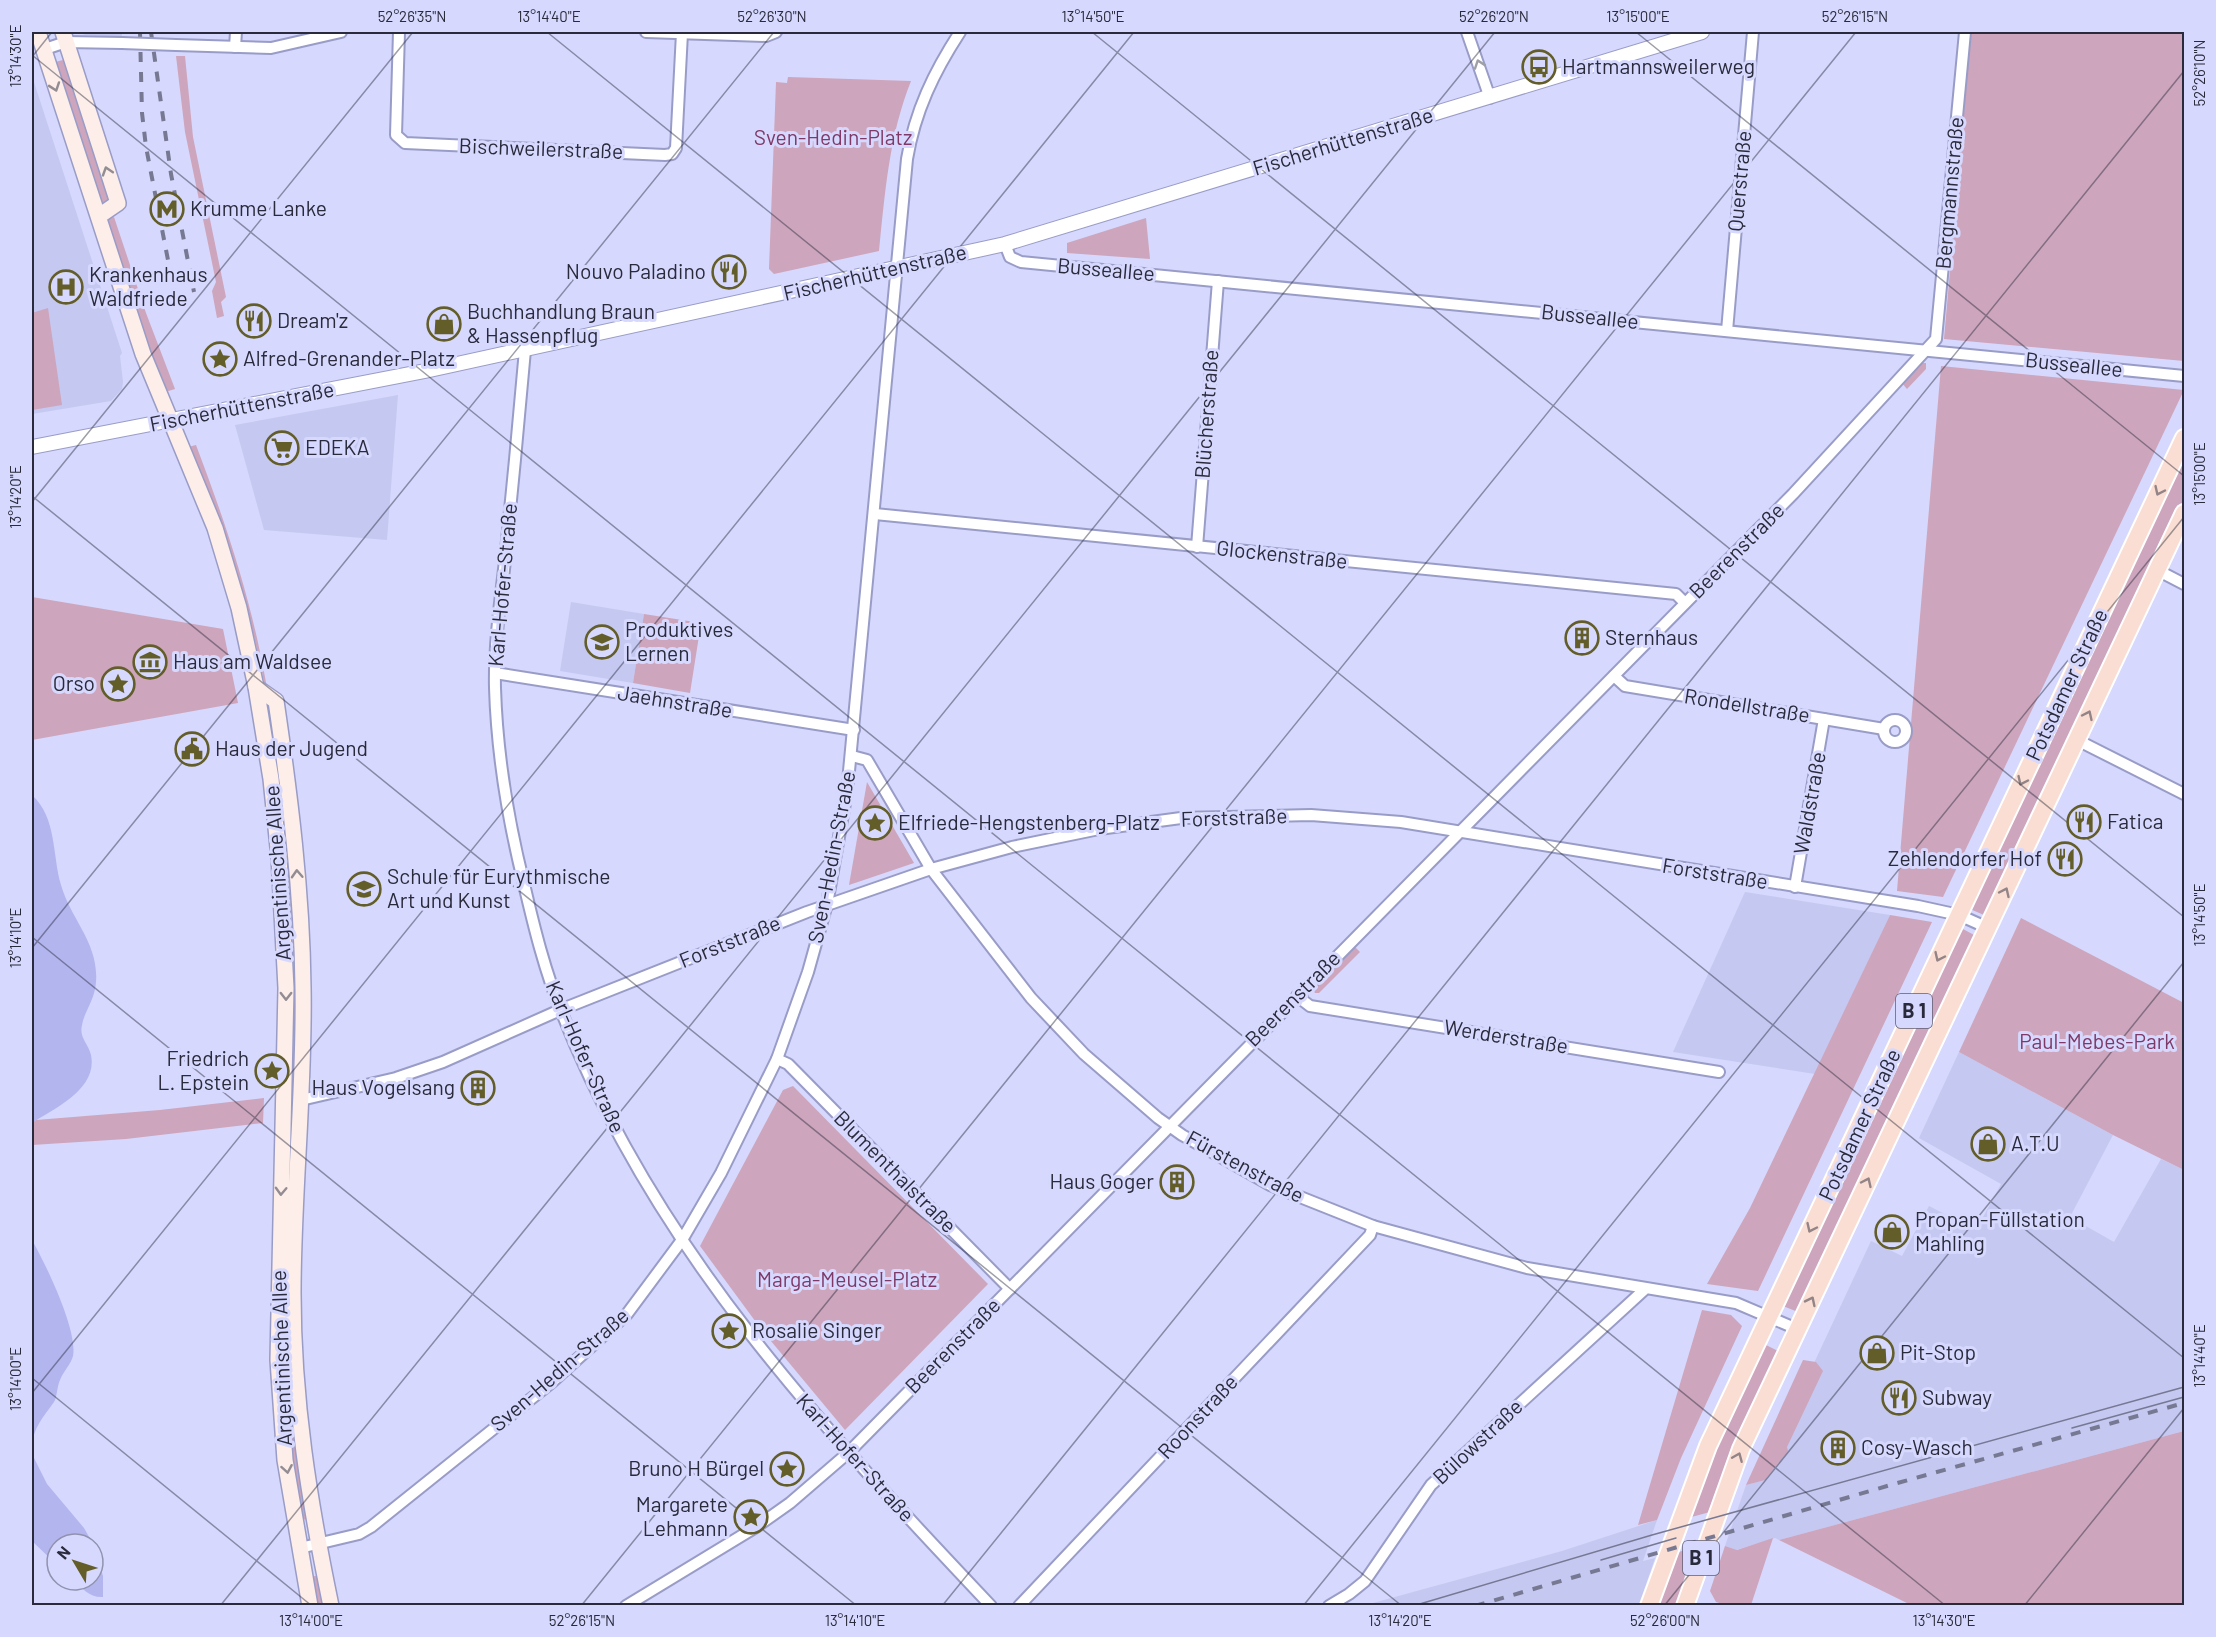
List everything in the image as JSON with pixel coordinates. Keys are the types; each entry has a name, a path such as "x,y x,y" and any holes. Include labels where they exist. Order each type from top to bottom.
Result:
{"main road":[{"name":"Argentinische Allee","path":"38,32 42,50 99,216 125,304 221,548 239,608 256,687 271,779 278,846 286,988 278,1360 285,1460 310,1605"},
{"path":"64,37 118,203 99,216"},
{"name":"Potsdamer Straße","path":"1649,1605 1708,1446 2184,438"},
{"name":"Potsdamer Straße","path":"1685,1605 1728,1479 2184,513"},
{"name":"Argentinische Allee","path":"256,687 276,701 297,855 303,987 293,1292 294,1363 303,1459 331,1605"}],"street":[{"path":"235,47 236,32"},
{"path":"42,50 64,37 122,43 271,48 341,32"},
{"name":"Bischweilerstraße","path":"399,32 396,135 399,141 665,155 672,154 676,148 682,33"},
{"path":"646,32 766,36 776,32"},
{"name":"Sven-Hedin-Straße","path":"300,1548 358,1534 371,1527 552,1382 627,1314 682,1240 722,1173 777,1059 808,972 827,904 852,756 912,130 931,81 960,32"},
{"path":"1467,32 1490,98"},
{"name":"Fischerhüttenstraße","path":"32,447 279,401 525,350 1005,244 1702,32"},
{"name":"Querstraße","path":"1727,331 1753,32"},
{"name":"Bergmannstraße","path":"1925,350 1936,339 1965,32"},
{"name":"Busseallee","path":"1005,244 1010,257 1020,262 2184,376"},
{"name":"Blücherstraße","path":"1197,547 1218,280"},
{"name":"Karl-Hofer-Straße","path":"525,350 495,673 501,766 514,843 534,926 560,1010 616,1131 682,1240 754,1341 848,1454 991,1605"},
{"name":"Beerenstraße","path":"627,1605 756,1527 790,1503 848,1454 1168,1125 1840,446 1925,350"},
{"name":"Glockenstraße","path":"875,514 1676,594 1685,603"},
{"path":"2157,570 2184,584"},
{"name":"Jaehnstraße","path":"495,673 854,730"},
{"name":"Rondellstraße","path":"1614,676 1625,686 1884,729"},
{"name":"Waldstraße","path":"1795,887 1824,719"},
{"path":"2077,740 2184,794"},
{"name":"Fürstenstraße","path":"852,756 867,760 931,869 1031,998 1084,1054 1168,1125 1270,1185 1373,1226 1527,1269 1736,1304 1797,1329"},
{"name":"Forststraße","path":"301,1100 396,1078 443,1062 560,1010 827,904 931,869 1034,842 1100,829 1181,818 1346,816 1401,822 1959,915 1988,928"},
{"name":"Werderstraße","path":"1297,996 1310,1006 1719,1072"},
{"name":"Blumenthalstraße","path":"777,1059 788,1064 1010,1289"},
{"name":"Roonstraße","path":"1019,1605 1362,1244 1370,1235 1373,1226"},
{"name":"Bülowstraße","path":"1329,1605 1349,1594 1365,1581 1431,1485 1644,1290"}],"shaded area":[{"path":"75,32 122,32 122,37 86,35"},
{"name":"Krankenhaus Waldfriede","path":"32,76 122,353 120,356 123,382 122,389 111,401 32,414"},
{"path":"398,395 387,540 264,530 235,425"},
{"name":"Produktives Lernen","path":"571,602 644,614 633,683 560,671"},
{"path":"32,795 46,814 50,825 61,885 65,898 89,943 96,968 96,982 81,1030 91,1055 88,1078 73,1096 32,1123"},
{"path":"1745,892 1890,915 1815,1074 1673,1052"},
{"path":"1959,1052 2113,1135 2070,1217 2114,1242 2161,1159 2184,1170 2184,1431 1779,1540 1775,1538 1736,1550 1725,1546 1746,1485 1765,1479 1793,1408 1871,1241 1902,1256 1929,1206 1976,1230 2001,1184 1919,1138"},
{"path":"32,1240 66,1314 71,1330 73,1356 60,1380 55,1400 37,1428 32,1446"},
{"path":"32,1454 47,1484 86,1532 45,1532 45,1553 32,1541"},
{"path":"1657,1520 1643,1561 1655,1558 1639,1605 1362,1606 1562,1551"},
{"path":"87,1592 103,1592 103,1597 98,1597"}],"green space":[{"path":"1971,32 2184,32 2184,361 1944,339"},
{"path":"176,56 185,56 193,137 226,297 221,302 224,316 217,318 212,291 216,282 185,132"},
{"path":"63,60 109,202 102,205 55,62"},
{"name":"Sven-Hedin-Platz","path":"788,77 911,81 893,144 879,251 774,274 769,269 776,82 787,83"},
{"path":"114,217 146,313 175,389 165,392 137,317 107,219"},
{"path":"1146,218 1150,259 1067,253 1067,243"},
{"path":"48,308 62,405 32,410 32,313"},
{"path":"212,353 217,355 219,360 217,365 212,367 207,365 205,360 207,355"},
{"path":"1921,363 1926,363 1926,369 1907,389 1902,383"},
{"path":"1941,366 2184,390 1943,897 1897,891"},
{"path":"196,445 230,540 257,638 274,731 286,824 293,918 296,1012 287,1335 293,1427 308,1519 300,1520 287,1406 283,1320 294,1012 287,842 273,729 262,673 234,564 188,447"},
{"path":"2184,451 2184,499 1984,915 1970,909"},
{"path":"32,597 223,629 238,703 32,740"},
{"path":"644,614 701,623 690,693 633,683"},
{"name":"Elfriede-Hengstenberg-Platz","path":"867,782 914,863 849,885"},
{"path":"1890,915 1932,922 1758,1291 1707,1284 1750,1208"},
{"name":"Paul-Mebes-Park","path":"2021,918 2184,1003 2184,1170 2113,1135 1959,1052"},
{"path":"1961,928 1976,936 1798,1312 1783,1306"},
{"path":"1355,947 1360,952 1319,993 1315,993 1313,990"},
{"name":"Marga-Meusel-Platz","path":"793,1086 988,1284 845,1430 761,1329 700,1246 783,1090"},
{"path":"264,1098 263,1123 126,1139 32,1145 32,1123 36,1120 160,1110"},
{"path":"1702,1310 1731,1315 1742,1326 1681,1458 1657,1520 1638,1525"},
{"path":"1762,1343 1780,1352 1728,1462 1710,1512 1684,1519"},
{"path":"1803,1360 1816,1362 1823,1371 1787,1447 1788,1451 1765,1480 1746,1485"},
{"path":"2184,1431 2184,1605 1911,1605 1779,1540"},
{"path":"1773,1538 1751,1605 1726,1605 1716,1602 1710,1591 1725,1546 1737,1550"},
{"path":"1699,1546 1679,1605 1655,1606 1672,1554"},
{"path":"319,1575 325,1605 316,1605 311,1577"}],"tram line":[{"path":"1413,1606 1652,1535 2184,1387"},
{"path":"2072,1428 2184,1397"},
{"path":"1601,1560 1676,1538"}],"railway":[{"path":"140,32 142,113 146,147 175,296"},
{"path":"151,32 171,174 194,292"},
{"path":"1475,1606 1894,1484 2184,1403"}],"place":[{"name":"Hartmannsweilerweg","path":"1539,67"},
{"name":"Krumme Lanke","path":"167,209"},
{"name":"Nouvo Paladino","path":"729,272"},
{"name":"Krankenhaus Waldfriede","path":"66,287"},
{"name":"Dream'z","path":"254,321"},
{"name":"Buchhandlung Braun & Hassenpflug","path":"444,324"},
{"name":"Alfred-Grenander-Platz","path":"220,359"},
{"name":"EDEKA","path":"282,448"},
{"name":"Sternhaus","path":"1582,638"},
{"name":"Produktives Lernen","path":"602,642"},
{"name":"Haus am Waldsee","path":"150,662"},
{"name":"Orso","path":"118,684"},
{"name":"Haus der Jugend","path":"192,749"},
{"name":"Fatica","path":"2084,822"},
{"name":"Elfriede-Hengstenberg-Platz","path":"875,823"},
{"name":"Zehlendorfer Hof","path":"2065,859"},
{"name":"Schule für Eurythmische Art und Kunst","path":"364,889"},
{"name":"Friedrich L. Epstein","path":"272,1071"},
{"name":"Haus Vogelsang","path":"478,1088"},
{"name":"A.T.U","path":"1988,1144"},
{"name":"Haus Goger","path":"1177,1182"},
{"name":"Propan-Füllstation Mahling","path":"1892,1232"},
{"name":"Rosalie Singer","path":"729,1331"},
{"name":"Pit-Stop","path":"1877,1353"},
{"name":"Subway","path":"1899,1398"},
{"name":"Cosy-Wasch","path":"1838,1448"},
{"name":"Bruno H Bürgel","path":"787,1469"},
{"name":"Margarete Lehmann","path":"751,1517"}]}
